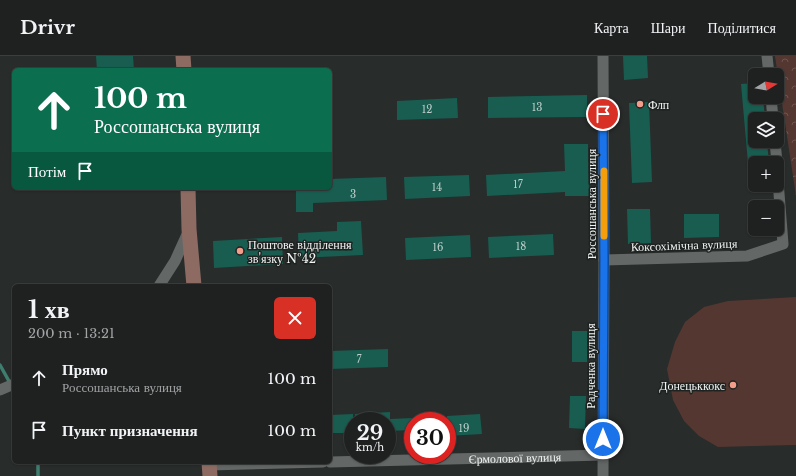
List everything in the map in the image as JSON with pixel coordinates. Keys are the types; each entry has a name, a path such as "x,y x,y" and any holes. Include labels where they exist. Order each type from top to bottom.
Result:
{"street":[{"path":"183,56 184,68"},
{"name":"Россошанська вулиця","path":"603,56 604,280"},
{"path":"767,56 768,68"},
{"path":"188,190 189,229 194,284"},
{"name":"Коксохімічна вулиця","path":"604,260 747,256 783,244 779,192"},
{"path":"160,284 174,261 189,229"},
{"name":"Радченка вулиця","path":"603,476 604,280"},
{"path":"0,390 12,385"},
{"name":"Єрмолової вулиця","path":"332,462 603,455"},
{"path":"209,468 285,464"}],"green space":[{"path":"775,56 796,56 796,196 782,104 784,104 784,68 777,68"},
{"name":"Донецьккокс","path":"796,297 796,445 718,447 699,436 684,421 673,400 667,369 675,342 685,322 704,307 728,301"}],"building":[{"path":"96,56 133,56 134,68 97,68"},
{"path":"623,56 647,56 648,78 624,80"},
{"path":"741,84 748,84 748,104 764,104 764,112 748,112 748,148 768,148 768,156 748,156 748,163"},
{"path":"587,95 587,117 488,118 488,97"},
{"path":"457,98 458,118 397,120 397,101"},
{"path":"649,102 652,182 632,183 629,103"},
{"path":"564,144 588,144 589,196 565,196 565,192 487,196 486,175 565,171"},
{"path":"469,175 470,196 405,199 404,177"},
{"path":"386,177 387,200 313,203 313,212 296,212 296,190 332,190 332,179"},
{"path":"627,209 650,209 651,243 628,244"},
{"path":"684,214 719,214 719,237 684,238"},
{"path":"361,221 363,255 299,258 298,233 337,231 337,222"},
{"path":"553,234 554,255 489,258 488,237"},
{"path":"470,235 471,257 406,260 405,238"},
{"path":"282,237 283,264 214,268 213,241"},
{"path":"572,331 587,331 587,362 572,362"},
{"path":"388,349 388,367 332,369 332,351"},
{"path":"570,396 586,396 585,429 569,428"},
{"path":"344,414 344,433 332,433 332,415"},
{"path":"480,414 482,434 456,435 456,415"},
{"path":"404,418 404,430 396,431 396,419"}],"waterway":[{"path":"0,365 10,383"},
{"path":"38,464 38,476"}],"slow traffic":[{"path":"604,171 604,236"}],"place":[{"name":"Флп","path":"640,104"},
{"name":"Поштове відділення зв'язку №42","path":"240,251"},
{"name":"Донецьккокс","path":"733,385"}],"route":[{"path":"603,114 603,439"}]}
